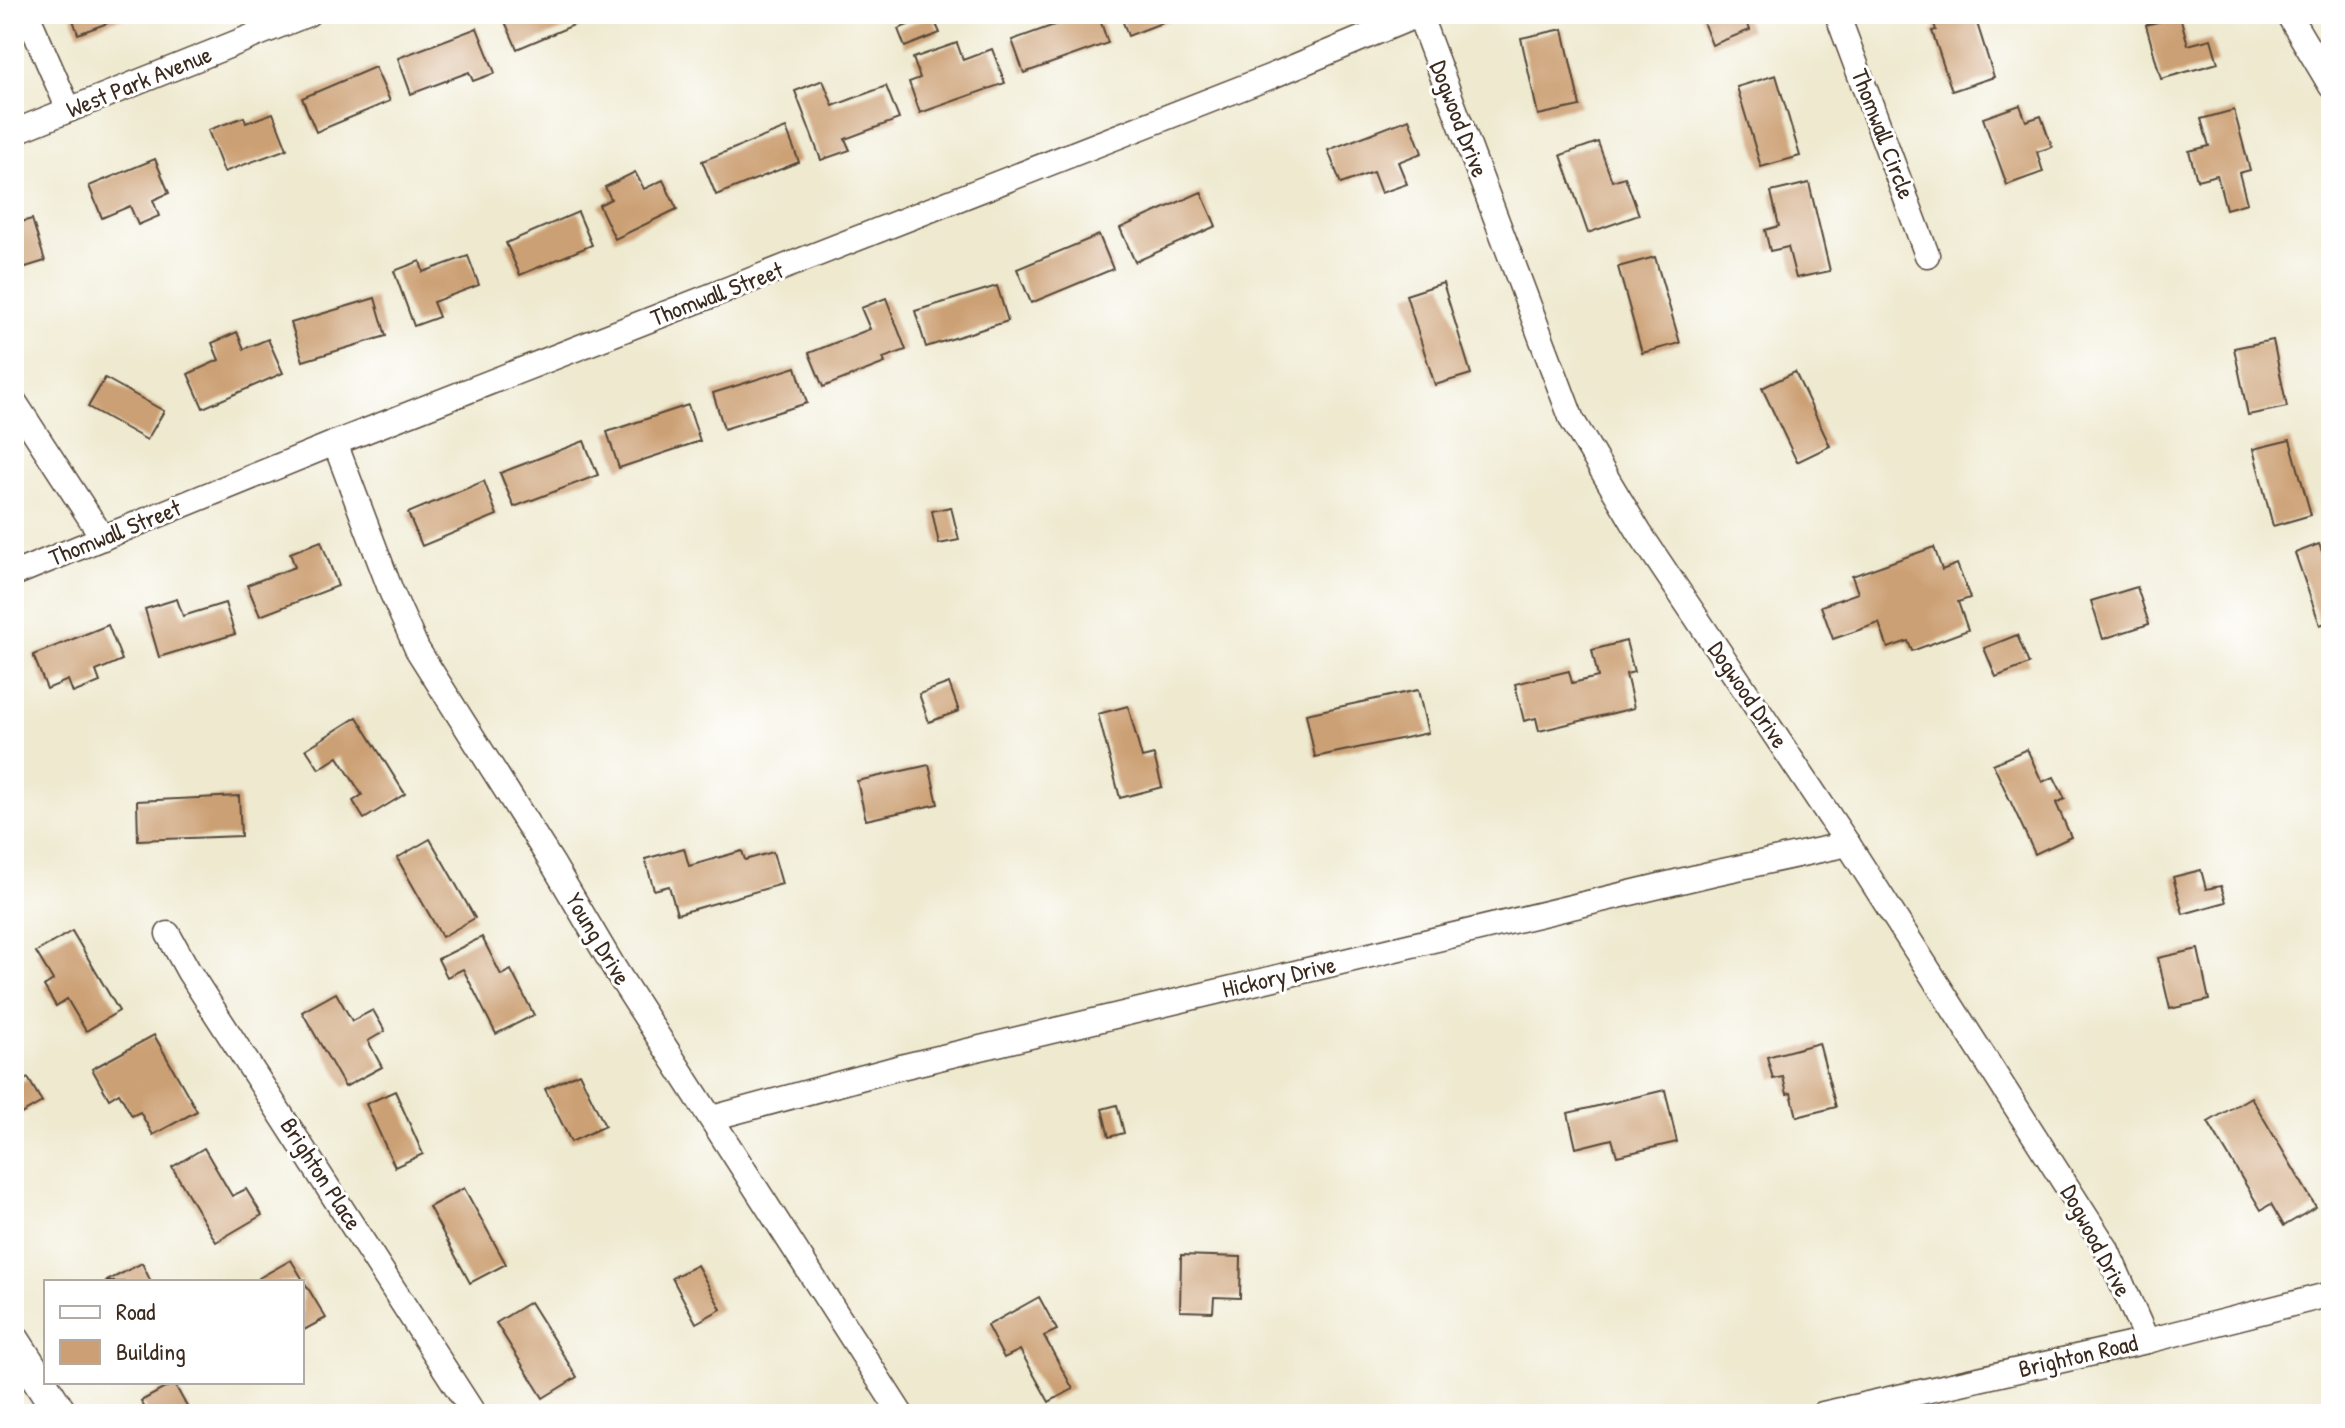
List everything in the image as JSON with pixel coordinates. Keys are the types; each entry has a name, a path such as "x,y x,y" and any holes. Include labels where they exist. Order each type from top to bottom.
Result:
{"main road":[{"path":"14,1341 61,1414"}],"street":[{"path":"27,14 69,110"},
{"name":"West Park Avenue","path":"14,132 308,14"},
{"name":"Thomwall Street","path":"14,574 335,443 1272,76 1419,14"},
{"name":"Dogwood Drive","path":"1419,14 1572,420 1647,544 1848,844 2106,1248 2147,1341"},
{"name":"Thomwall Circle","path":"1837,14 1927,255"},
{"path":"2288,14 2331,86"},
{"path":"14,401 103,538"},
{"name":"Young Drive","path":"335,443 391,591 417,649 554,866 616,971 901,1414"},
{"name":"Hickory Drive","path":"712,1118 901,1067 1683,880 1848,844"},
{"name":"Brighton Place","path":"168,934 189,972 474,1414"},
{"name":"Brighton Road","path":"1823,1414 2147,1341 2331,1294"}],"building":[{"path":"71,14 132,14 78,34"},
{"path":"504,14 594,14 595,16 517,49"},
{"path":"1085,14 1098,14 1108,43 1024,73 1012,40"},
{"path":"1120,14 1185,14 1128,36"},
{"path":"1700,14 1744,14 1750,30 1712,45"},
{"path":"1931,14 1969,14 1971,21 1976,20 1994,77 1952,91 1932,31 1936,30"},
{"path":"932,15 940,33 905,47 898,29"},
{"path":"2180,16 2188,45 2211,39 2218,63 2161,79 2146,25"},
{"path":"477,28 495,73 473,81 469,72 411,94 398,58"},
{"path":"1563,29 1580,106 1538,115 1521,38"},
{"path":"957,43 963,60 992,49 1005,83 920,113 909,82 920,78 913,58"},
{"path":"375,67 390,101 316,132 302,98"},
{"path":"1776,75 1800,156 1761,167 1737,87"},
{"path":"823,80 833,106 886,86 899,119 845,139 850,150 821,160 795,91"},
{"path":"2020,105 2026,121 2041,116 2052,147 2037,152 2043,172 2007,185 1983,118"},
{"path":"2234,110 2250,170 2239,173 2247,203 2226,209 2217,175 2197,180 2189,151 2209,146 2201,119"},
{"path":"273,113 287,149 224,172 208,130 244,117 246,123"},
{"path":"1409,119 1422,153 1398,162 1407,184 1381,193 1373,172 1341,184 1328,150"},
{"path":"786,128 799,162 716,195 702,161"},
{"path":"1598,142 1612,181 1625,177 1639,215 1588,233 1561,155"},
{"path":"155,159 169,193 153,200 159,216 138,225 130,206 102,218 89,186"},
{"path":"635,172 644,189 663,180 677,209 615,239 599,205 611,199 605,187"},
{"path":"1809,183 1830,271 1796,278 1788,247 1770,251 1765,230 1779,226 1771,192"},
{"path":"1201,192 1216,226 1135,262 1120,228"},
{"path":"578,212 592,245 520,275 506,243"},
{"path":"32,219 45,261 16,270 14,224"},
{"path":"1099,235 1113,269 1031,303 1017,269"},
{"path":"468,256 479,285 433,302 439,317 414,326 394,271 420,261 423,272"},
{"path":"1655,257 1680,343 1642,353 1618,267"},
{"path":"1443,283 1471,374 1435,385 1406,295"},
{"path":"997,286 1008,321 926,347 915,311"},
{"path":"375,298 386,336 303,361 291,323"},
{"path":"886,298 906,350 883,358 885,363 823,387 809,353 870,329 861,308"},
{"path":"237,332 244,349 268,339 283,373 203,408 188,374 219,360 212,343"},
{"path":"2273,340 2287,407 2248,415 2234,348"},
{"path":"796,367 807,403 724,429 713,393"},
{"path":"1795,372 1830,446 1797,462 1762,388"},
{"path":"105,378 164,411 147,440 88,407"},
{"path":"688,405 700,441 619,468 607,432"},
{"path":"2290,440 2311,515 2273,526 2253,449"},
{"path":"584,441 598,475 514,507 500,473"},
{"path":"484,481 497,515 422,546 408,513"},
{"path":"951,507 959,540 939,544 932,511"},
{"path":"321,541 338,586 260,616 247,585 295,567 290,553"},
{"path":"2319,544 2331,574 2331,621 2320,625 2295,553"},
{"path":"1934,547 1942,570 1957,564 1970,598 1958,602 1968,630 1912,651 1908,641 1888,648 1879,623 1833,639 1821,606 1858,593 1852,576"},
{"path":"2137,587 2149,624 2103,639 2091,601"},
{"path":"177,599 183,616 225,603 235,634 159,657 145,609"},
{"path":"108,625 122,660 96,671 100,682 73,693 68,680 47,689 33,655"},
{"path":"2017,635 2029,664 1996,677 1984,648"},
{"path":"1626,641 1634,672 1626,674 1634,708 1539,731 1536,718 1524,721 1515,684 1569,671 1572,683 1598,677 1592,650"},
{"path":"949,683 959,711 929,722 919,694"},
{"path":"1418,690 1428,733 1315,757 1306,714"},
{"path":"1128,706 1142,758 1154,755 1162,787 1120,798 1098,714"},
{"path":"357,717 405,794 364,819 353,801 362,795 338,757 319,769 306,749"},
{"path":"2027,749 2042,782 2054,777 2065,799 2056,803 2071,837 2035,854 1993,764"},
{"path":"929,765 938,804 866,820 857,781"},
{"path":"239,796 241,836 138,840 137,801"},
{"path":"430,839 475,918 442,937 397,858"},
{"path":"684,848 689,866 742,851 745,860 773,852 782,884 677,914 669,886 654,890 645,859"},
{"path":"2201,870 2206,889 2221,886 2226,902 2183,914 2173,877"},
{"path":"72,931 119,1011 86,1031 67,999 56,1006 44,986 53,980 36,952"},
{"path":"482,937 501,975 511,970 534,1015 496,1034 463,969 447,977 438,959"},
{"path":"2198,949 2209,1000 2170,1009 2158,958"},
{"path":"336,993 352,1021 373,1010 385,1031 368,1041 382,1067 345,1087 302,1012"},
{"path":"154,1035 197,1111 153,1135 140,1112 132,1116 119,1093 109,1099 92,1069"},
{"path":"1819,1043 1836,1107 1797,1117 1783,1077 1773,1079 1767,1057"},
{"path":"579,1073 605,1126 571,1142 545,1089"},
{"path":"28,1078 42,1102 21,1114 14,1101 14,1086"},
{"path":"1665,1090 1677,1142 1617,1156 1612,1139 1576,1148 1568,1113"},
{"path":"395,1091 423,1154 395,1167 366,1104"},
{"path":"2251,1097 2316,1207 2284,1226 2271,1204 2261,1210 2208,1122"},
{"path":"1117,1105 1124,1133 1109,1137 1102,1109"},
{"path":"204,1148 232,1196 246,1189 262,1215 216,1242 172,1167"},
{"path":"464,1188 506,1264 470,1283 429,1207"},
{"path":"1181,1255 1241,1257 1240,1298 1214,1297 1213,1312 1180,1311"},
{"path":"291,1260 303,1280 260,1280 259,1278"},
{"path":"142,1263 150,1280 109,1280"},
{"path":"697,1265 721,1309 696,1323 672,1278"},
{"path":"304,1282 326,1318 304,1330"},
{"path":"1039,1297 1057,1330 1044,1336 1073,1389 1049,1402 1020,1350 1004,1358 987,1326"},
{"path":"530,1302 577,1377 543,1398 496,1323"},
{"path":"175,1384 191,1414 148,1414 141,1401"}]}
